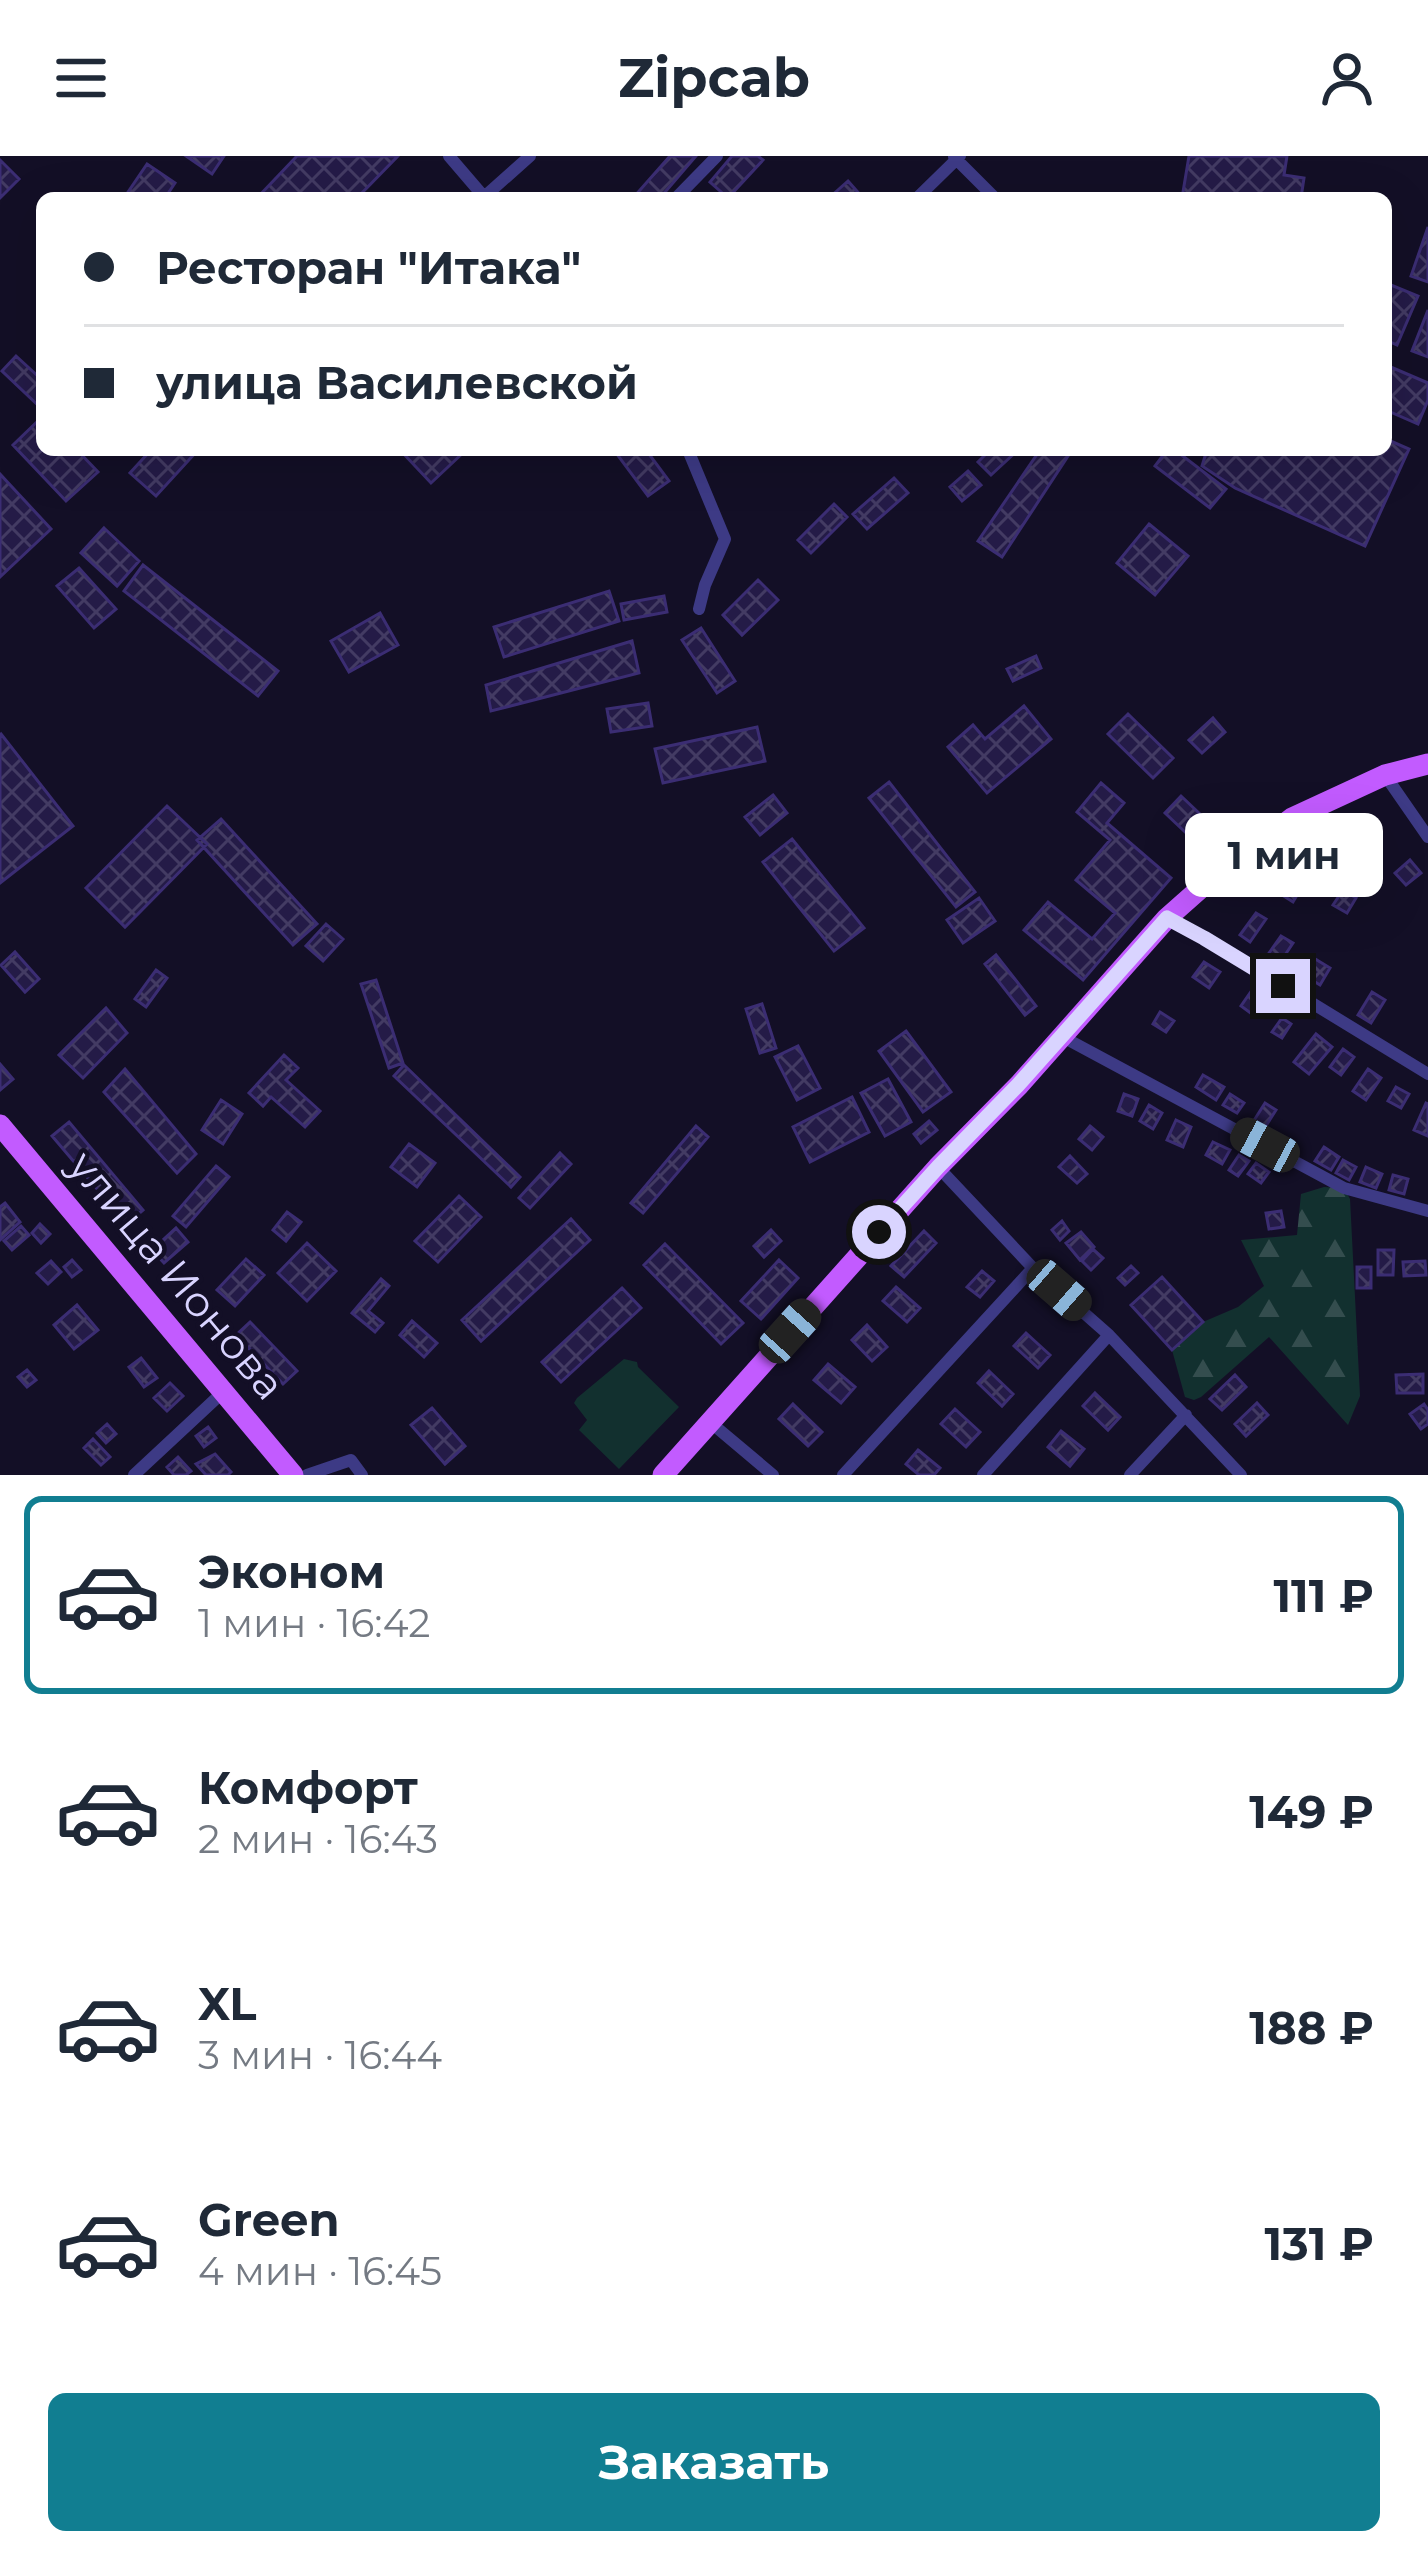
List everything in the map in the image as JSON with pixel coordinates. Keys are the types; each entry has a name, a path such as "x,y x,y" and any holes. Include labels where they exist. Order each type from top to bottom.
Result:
{"main road":[{"path":"663,1475 1167,918 1292,818 1385,776 1428,764"},
{"name":"улица Ионова","path":"0,1125 293,1475"}],"street":[{"path":"449,156 480,192"},
{"path":"490,192 530,156"},
{"path":"682,192 717,156"},
{"path":"923,192 956,158 989,192"},
{"path":"691,456 725,539 699,608"},
{"path":"1385,776 1428,837"},
{"path":"1167,918 1428,1073"},
{"path":"1061,1036 1344,1188 1428,1211"},
{"path":"938,1167 1033,1268 1109,1335 1241,1475"},
{"path":"843,1475 1033,1268"},
{"path":"983,1475 1109,1335"},
{"path":"134,1475 222,1393"},
{"path":"1130,1475 1186,1415"},
{"path":"710,1422 773,1475"},
{"path":"307,1475 351,1460 362,1475"}],"green space":[{"path":"1324,1187 1344,1188 1350,1199 1360,1396 1348,1425 1269,1337 1201,1397 1185,1397 1172,1350 1203,1322 1238,1307 1264,1286 1241,1240 1297,1235 1301,1194"},
{"path":"624,1359 637,1362 679,1407 619,1469 579,1430 587,1420 574,1403"}],"building":[{"path":"186,156 224,156 212,174"},
{"path":"297,156 398,156 363,192 263,192"},
{"path":"670,156 696,156 665,192 638,192"},
{"path":"732,156 763,160 734,192 721,192 710,182"},
{"path":"1189,156 1287,156 1284,175 1304,178 1302,192 1183,192"},
{"path":"0,160 19,179 0,198"},
{"path":"147,164 175,183 169,192 128,192"},
{"path":"848,181 858,192 836,192"},
{"path":"1428,227 1428,282 1411,276"},
{"path":"1392,285 1418,296 1397,345 1392,343"},
{"path":"1428,310 1428,357 1412,351"},
{"path":"16,356 36,374 36,403 2,371"},
{"path":"1392,368 1428,383 1428,400 1418,424 1392,413"},
{"path":"36,423 36,456 83,456 98,472 66,501 13,445"},
{"path":"1392,442 1409,449 1365,546 1235,488 1202,466 1205,456 1392,456"},
{"path":"146,456 193,456 156,496 130,473"},
{"path":"406,456 460,456 431,483"},
{"path":"618,456 650,456 669,481 648,496"},
{"path":"984,456 1012,456 991,475 978,462"},
{"path":"1036,456 1068,456 1002,557 978,541"},
{"path":"1162,456 1183,456 1226,489 1210,508 1155,466"},
{"path":"968,471 981,485 962,501 950,487"},
{"path":"0,474 51,529 0,577"},
{"path":"894,478 908,493 867,529 853,514"},
{"path":"834,504 847,517 811,553 798,540"},
{"path":"1149,524 1188,556 1155,595 1117,563"},
{"path":"104,528 139,561 117,586 81,553"},
{"path":"143,565 278,671 258,696 124,591"},
{"path":"79,568 116,609 94,628 57,586"},
{"path":"758,580 778,600 742,635 723,615"},
{"path":"609,591 619,621 504,657 494,627"},
{"path":"664,596 667,612 624,620 621,604"},
{"path":"380,613 398,645 349,672 331,641"},
{"path":"701,628 735,681 717,693 682,640"},
{"path":"632,641 639,673 491,711 486,685"},
{"path":"1036,656 1041,668 1013,681 1007,669"},
{"path":"648,703 652,726 611,732 607,709"},
{"path":"1024,706 1051,739 987,793 948,747 973,725 985,739"},
{"path":"1128,714 1173,758 1153,778 1108,734"},
{"path":"1213,718 1225,732 1202,753 1189,740"},
{"path":"757,727 765,761 663,783 655,749"},
{"path":"0,735 73,826 0,883"},
{"path":"889,782 975,892 956,907 869,798"},
{"path":"1101,783 1124,803 1107,823 1171,878 1083,980 1024,930 1048,902 1092,939 1115,913 1076,880 1110,840 1077,812"},
{"path":"773,795 787,813 760,835 745,817"},
{"path":"1181,796 1219,832 1203,849 1165,813"},
{"path":"167,806 207,844 125,927 86,888"},
{"path":"221,819 317,924 293,945 197,840"},
{"path":"792,839 864,928 834,951 763,862"},
{"path":"1410,860 1421,873 1406,885 1395,873"},
{"path":"1370,863 1373,875 1358,878 1355,867"},
{"path":"1292,873 1305,882 1293,902 1279,893"},
{"path":"1343,890 1356,898 1347,913 1333,905"},
{"path":"979,898 995,921 963,943 947,920"},
{"path":"1256,913 1266,919 1250,942 1240,935"},
{"path":"326,924 343,939 323,961 306,946"},
{"path":"1281,936 1293,943 1281,961 1269,953"},
{"path":"15,952 39,979 25,992 1,965"},
{"path":"996,955 1036,1006 1025,1015 985,964"},
{"path":"1312,957 1330,968 1320,985 1302,974"},
{"path":"1204,962 1220,972 1209,988 1193,977"},
{"path":"156,970 167,978 146,1007 135,999"},
{"path":"376,980 403,1063 389,1068 361,984"},
{"path":"1252,990 1267,1001 1256,1017 1241,1006"},
{"path":"1372,992 1385,1000 1371,1023 1358,1015"},
{"path":"762,1004 776,1048 760,1053 746,1009"},
{"path":"106,1008 127,1033 83,1078 59,1055"},
{"path":"1160,1012 1174,1021 1166,1032 1153,1024"},
{"path":"1282,1018 1291,1024 1282,1038 1272,1032"},
{"path":"906,1031 951,1092 923,1112 879,1051"},
{"path":"1316,1034 1332,1047 1309,1074 1294,1062"},
{"path":"798,1046 820,1088 797,1100 775,1057"},
{"path":"1343,1049 1354,1057 1341,1075 1330,1067"},
{"path":"284,1055 298,1068 286,1080 320,1111 305,1127 271,1097 263,1106 249,1093"},
{"path":"0,1064 13,1079 0,1090"},
{"path":"404,1065 520,1177 511,1187 394,1076"},
{"path":"125,1069 196,1154 177,1173 104,1092"},
{"path":"1368,1069 1381,1078 1366,1100 1353,1091"},
{"path":"1203,1075 1224,1087 1216,1100 1196,1087"},
{"path":"888,1079 911,1122 885,1136 861,1093"},
{"path":"1396,1087 1409,1094 1401,1108 1388,1101"},
{"path":"1124,1094 1138,1099 1132,1116 1118,1111"},
{"path":"1230,1094 1244,1103 1237,1113 1223,1105"},
{"path":"852,1097 869,1132 810,1162 793,1127"},
{"path":"221,1100 242,1114 223,1144 202,1130"},
{"path":"1265,1103 1276,1110 1264,1129 1253,1122"},
{"path":"1428,1104 1428,1136 1414,1130"},
{"path":"1149,1105 1162,1113 1153,1129 1140,1121"},
{"path":"1176,1120 1191,1127 1183,1147 1167,1140"},
{"path":"929,1121 937,1130 921,1143 914,1134"},
{"path":"69,1122 143,1210 127,1224 52,1136"},
{"path":"696,1126 708,1137 643,1213 631,1203"},
{"path":"1090,1126 1103,1137 1092,1150 1079,1139"},
{"path":"1213,1142 1230,1150 1222,1164 1206,1155"},
{"path":"409,1144 435,1163 417,1187 391,1167"},
{"path":"1324,1147 1339,1157 1331,1170 1315,1161"},
{"path":"560,1153 571,1164 530,1208 519,1198"},
{"path":"1239,1155 1249,1161 1238,1176 1229,1170"},
{"path":"1070,1156 1087,1174 1077,1183 1059,1167"},
{"path":"1343,1160 1356,1167 1349,1180 1336,1173"},
{"path":"1256,1163 1269,1172 1261,1183 1248,1174"},
{"path":"216,1166 229,1177 186,1227 173,1216"},
{"path":"1366,1167 1382,1174 1376,1188 1360,1182"},
{"path":"1393,1175 1408,1179 1404,1194 1389,1190"},
{"path":"459,1196 481,1217 438,1262 415,1241"},
{"path":"5,1203 20,1222 0,1240 0,1207"},
{"path":"1281,1211 1284,1227 1269,1229 1266,1213"},
{"path":"287,1212 301,1222 286,1241 273,1230"},
{"path":"571,1219 590,1240 481,1341 462,1320"},
{"path":"1062,1221 1069,1231 1060,1240 1052,1230"},
{"path":"40,1224 50,1234 41,1243 32,1233"},
{"path":"21,1226 29,1235 12,1250 4,1241"},
{"path":"176,1228 188,1242 164,1263 152,1250"},
{"path":"771,1230 781,1241 764,1257 754,1246"},
{"path":"924,1231 936,1243 904,1277 891,1266"},
{"path":"1081,1232 1094,1247 1080,1260 1066,1243"},
{"path":"307,1243 336,1271 307,1301 278,1273"},
{"path":"665,1244 743,1323 721,1344 644,1265"},
{"path":"1093,1249 1103,1258 1091,1270 1082,1261"},
{"path":"1378,1250 1394,1250 1393,1275 1378,1275"},
{"path":"246,1259 264,1275 235,1306 217,1290"},
{"path":"72,1260 81,1270 72,1277 64,1267"},
{"path":"779,1260 798,1278 761,1319 741,1301"},
{"path":"51,1261 61,1272 48,1284 37,1273"},
{"path":"1425,1261 1426,1275 1404,1276 1403,1262"},
{"path":"1131,1266 1138,1273 1125,1285 1118,1278"},
{"path":"1357,1267 1371,1267 1371,1288 1357,1288"},
{"path":"982,1271 994,1281 980,1297 967,1287"},
{"path":"1162,1277 1203,1322 1172,1350 1131,1305"},
{"path":"381,1279 389,1286 368,1311 383,1323 375,1332 352,1313"},
{"path":"896,1287 920,1308 907,1322 883,1301"},
{"path":"622,1288 641,1308 561,1382 542,1362"},
{"path":"77,1305 98,1330 74,1349 54,1325"},
{"path":"412,1321 437,1343 424,1357 400,1335"},
{"path":"250,1322 297,1371 283,1384 236,1335"},
{"path":"867,1325 887,1347 872,1361 852,1340"},
{"path":"1026,1333 1050,1355 1038,1368 1014,1346"},
{"path":"141,1358 157,1378 144,1387 129,1367"},
{"path":"828,1364 855,1387 841,1403 814,1380"},
{"path":"27,1370 36,1380 27,1387 18,1377"},
{"path":"989,1371 1013,1394 1002,1406 978,1383"},
{"path":"1423,1374 1423,1393 1397,1393 1396,1375"},
{"path":"1235,1375 1246,1387 1222,1410 1210,1399"},
{"path":"170,1383 183,1396 167,1411 154,1398"},
{"path":"1095,1393 1120,1417 1108,1430 1083,1406"},
{"path":"1257,1403 1268,1415 1246,1436 1235,1424"},
{"path":"793,1404 822,1432 808,1446 779,1419"},
{"path":"1424,1404 1428,1424 1421,1429 1410,1414"},
{"path":"432,1408 465,1446 445,1464 411,1425"},
{"path":"955,1409 980,1432 966,1447 941,1424"},
{"path":"107,1424 116,1434 106,1443 97,1433"},
{"path":"208,1427 216,1438 204,1447 196,1436"},
{"path":"1061,1431 1084,1449 1070,1466 1048,1447"},
{"path":"93,1439 110,1457 101,1465 84,1448"},
{"path":"918,1450 940,1468 934,1475 919,1475 906,1464"},
{"path":"215,1454 231,1472 228,1475 206,1475 196,1464"},
{"path":"178,1457 191,1471 186,1475 174,1475 167,1467"}],"route":[{"path":"879,1232 1167,918 1283,986"}]}
